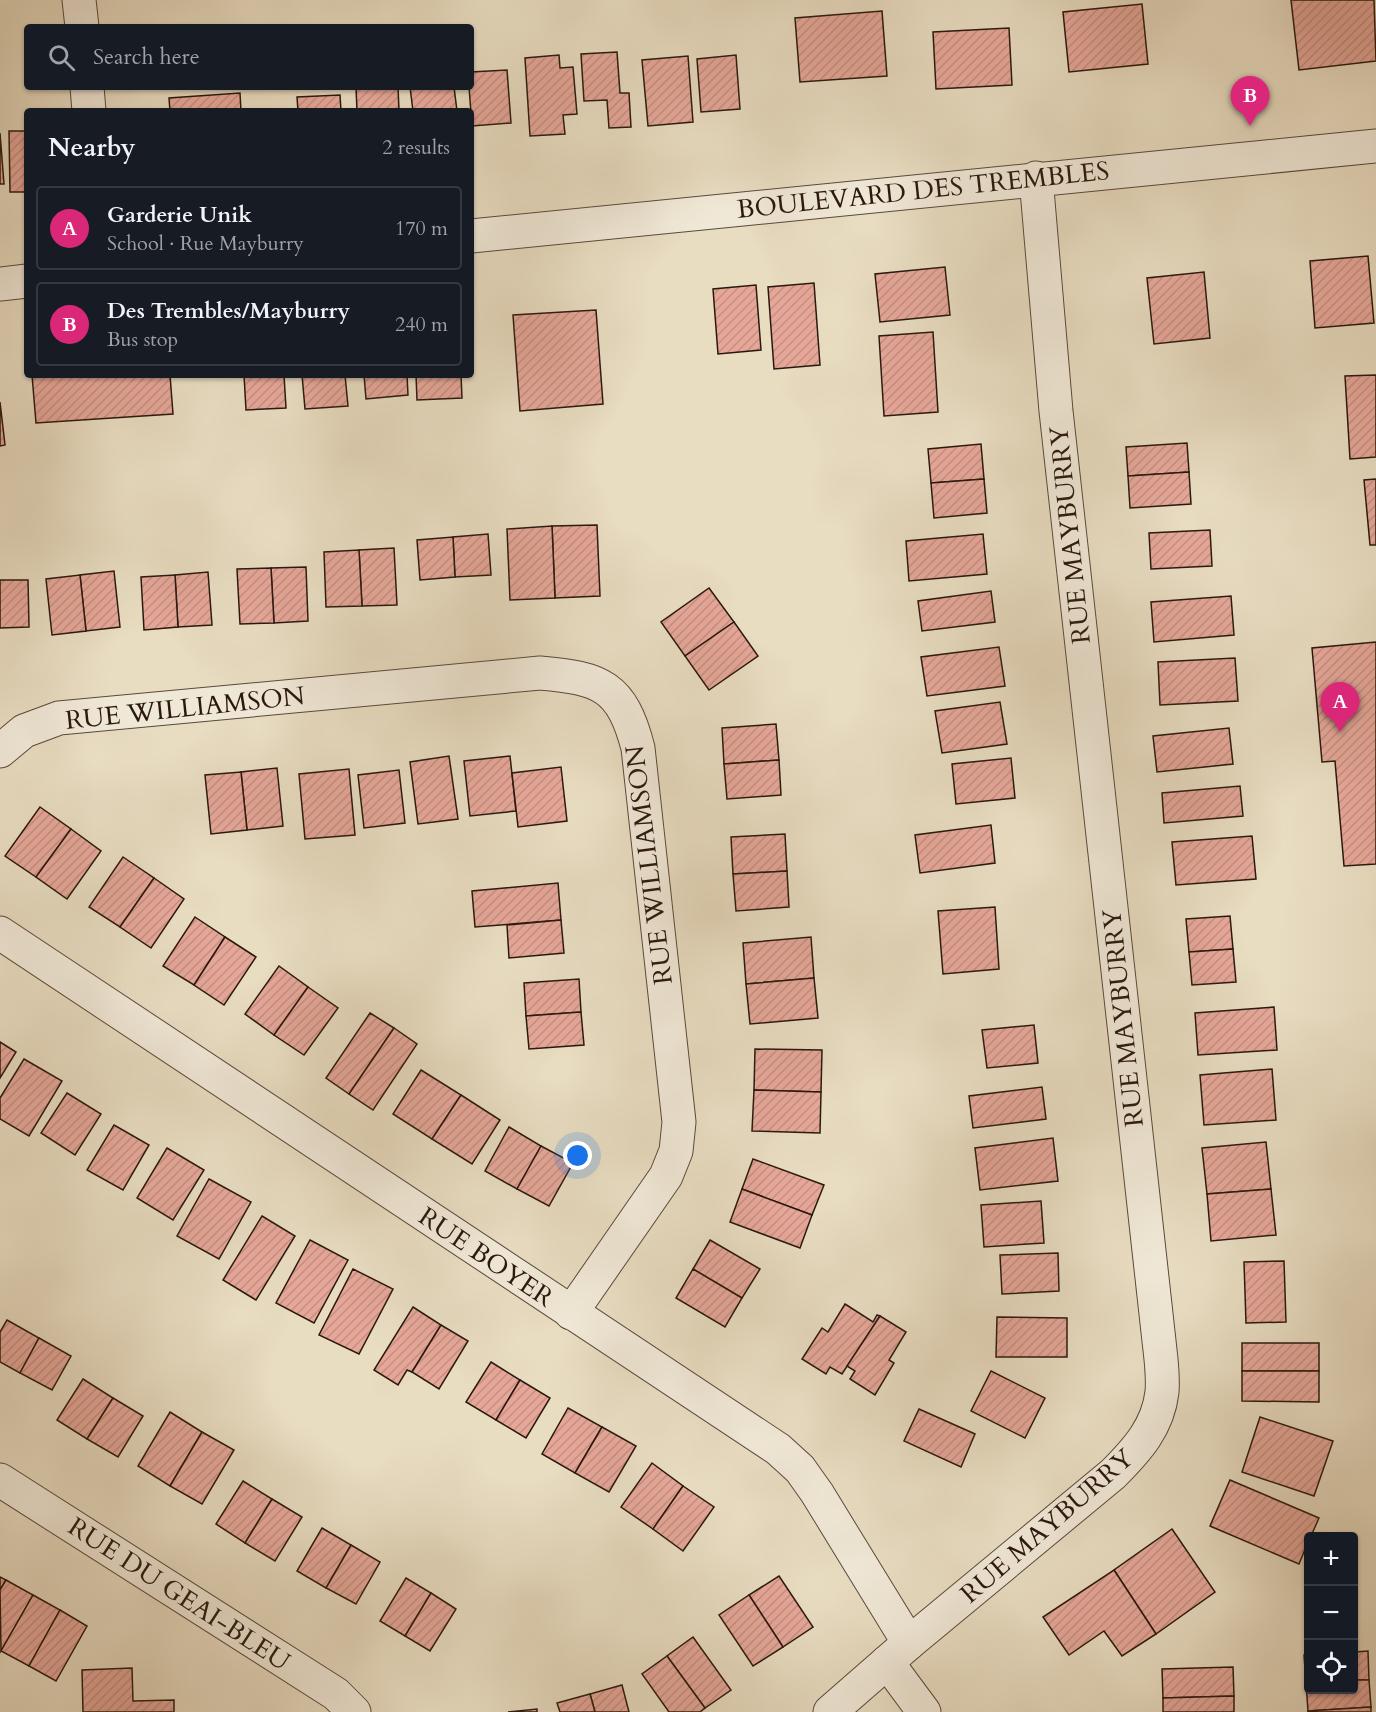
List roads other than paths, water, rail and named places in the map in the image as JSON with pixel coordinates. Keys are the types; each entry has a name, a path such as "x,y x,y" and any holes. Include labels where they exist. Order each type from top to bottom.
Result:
{"street":[{"path":"79,0 82,24"},
{"path":"87,90 89,108"},
{"name":"BOULEVARD DES TREMBLES","path":"474,236 1376,146"},
{"name":"RUE MAYBURRY","path":"830,1712 1113,1474 1138,1449 1155,1421 1162,1391 1161,1359 1057,422 1036,178"},
{"path":"0,284 24,281"},
{"name":"RUE WILLIAMSON","path":"0,751 24,731 59,718 540,673 571,676 599,683 615,698 631,722 638,748 679,1122 676,1151 666,1176 571,1313"},
{"name":"RUE BOYER","path":"0,933 778,1449 800,1469 817,1493 898,1653 924,1712"},
{"name":"RUE DU GEAI-BLEU","path":"0,1480 336,1694 354,1712"}],"place":[{"name":"Des Trembles/Mayburry","path":"1250,126"},
{"name":"Garderie Unik","path":"1340,732"}]}
